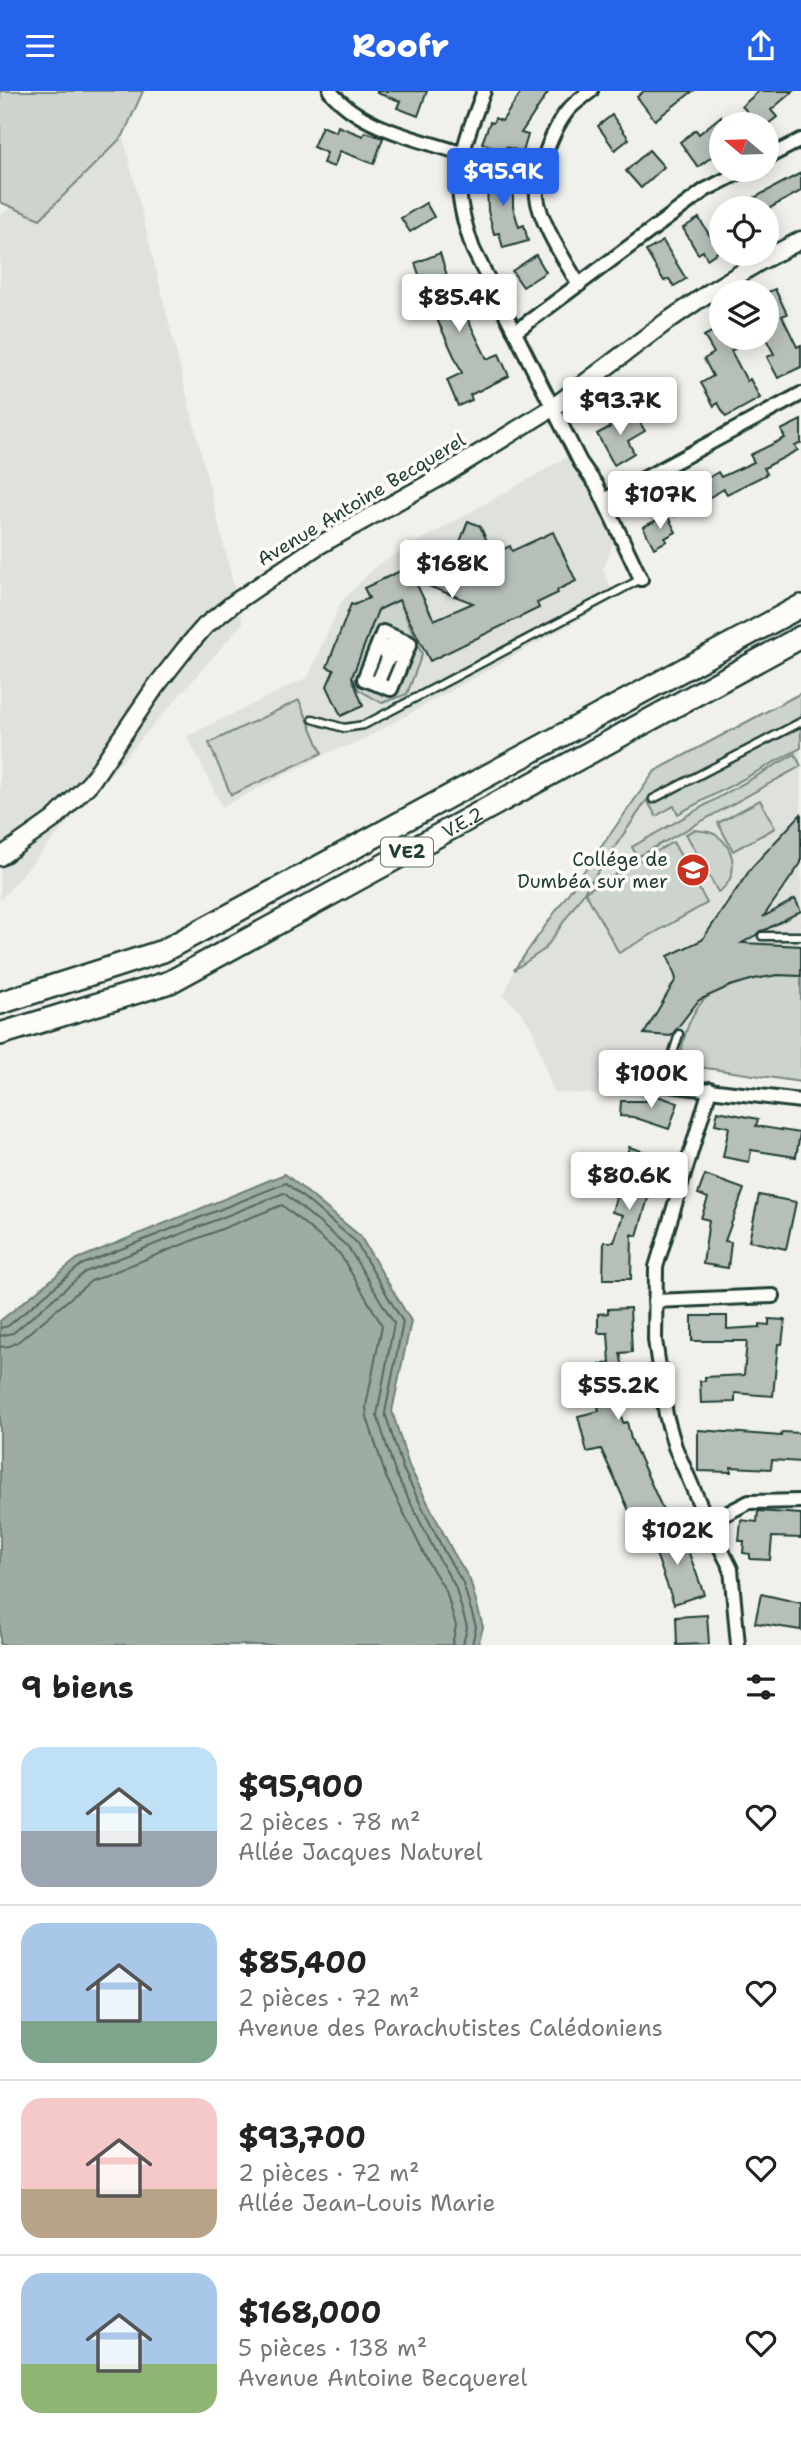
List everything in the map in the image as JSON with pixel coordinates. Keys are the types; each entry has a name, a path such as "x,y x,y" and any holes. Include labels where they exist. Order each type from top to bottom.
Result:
{"highway":[{"name":"V.E.2","path":"0,1003 163,951 801,606"},
{"name":"V.E.2","path":"0,1034 170,982 801,637"}],"street":[{"path":"330,91 347,110 386,128 464,154"},
{"path":"484,91 459,175 465,225 473,249 552,408 580,462 597,486 641,579"},
{"path":"579,285 550,232 537,198 540,166 554,137 569,109 591,91"},
{"path":"779,151 801,140"},
{"path":"515,332 705,190 721,182"},
{"name":"Avenue Antoine Becquerel","path":"0,857 54,819 90,783 156,686 185,649 205,626 234,603 316,547 444,475 552,408 713,290 801,240"},
{"path":"604,501 801,394"},
{"path":"392,649 396,677 391,689 380,678 364,678 369,666 392,649"},
{"path":"380,678 392,649"},
{"path":"609,1078 801,1101"},
{"path":"710,1089 656,1267 655,1340 666,1415 675,1447 731,1569 737,1645"},
{"path":"655,1301 773,1296"},
{"path":"708,1523 749,1502 801,1501"}],"lane":[{"path":"313,719 344,728 365,725 641,579"},
{"path":"653,799 801,722"},
{"path":"762,936 801,936"},
{"path":"678,1034 673,1053 679,1087"}],"shaded area":[{"path":"0,91 143,91 123,136 40,219 0,202"},
{"path":"123,136 243,623 0,900 0,215"},
{"path":"571,455 614,541 603,570 616,599 357,743 334,750 222,807 187,736 308,677 341,602 377,565"},
{"path":"399,600 422,654 407,694 382,703 359,690 352,677 378,610"},
{"name":"Collége de Dumbéa sur mer","path":"801,693 801,1082 706,1069 694,1100 553,1092 534,1033 522,1013 504,996 514,970 655,771"},
{"path":"801,693 801,748 678,814 674,806 656,816 647,800 545,949 514,970 655,771"},
{"path":"299,700 322,753 231,795 209,743"},
{"path":"795,754 801,766 637,857 632,847"},
{"path":"760,800 775,828 733,851 718,823"},
{"path":"694,830 716,835 728,848 733,864 732,872 730,880 718,892 686,834"},
{"path":"673,842 707,903 619,953 585,892"},
{"path":"778,975 801,976 801,1082 680,1062 688,1026 696,1009 708,996 733,984"}],"water":[{"path":"285,1174 360,1236 411,1321 392,1411 409,1466 470,1580 483,1627 478,1645 0,1645 0,1321 77,1259"}],"building":[{"path":"377,91 427,91 418,116 397,108 400,101"},
{"path":"522,91 549,91 521,133 528,135 523,152 506,147 506,152 482,143 490,122 493,123 495,118 502,121"},
{"path":"644,91 693,91 655,120 637,97"},
{"path":"759,91 793,91 771,110 773,112 747,112 742,106"},
{"path":"612,115 629,139 615,150 598,126"},
{"path":"322,126 336,132 338,126 363,136 365,132 383,138 374,164 340,151 334,167 323,163 327,153 313,147"},
{"path":"709,126 709,159 698,167 680,142 696,130 699,134"},
{"path":"649,150 664,167 641,188 626,171"},
{"path":"481,170 507,170 508,186 513,185 513,207 519,227 524,225 528,241 503,248 499,233 494,234 488,211 487,186 482,187"},
{"path":"801,173 801,191 779,203 779,196 758,196"},
{"path":"426,203 434,217 410,232 401,218"},
{"path":"699,218 709,234 709,258 707,259 703,251 698,254 683,228"},
{"path":"663,241 686,279 674,286 669,279 664,281 646,251"},
{"path":"440,253 448,279 487,359 499,354 509,376 470,395 472,400 458,406 447,380 462,373 428,300 415,263"},
{"path":"536,255 546,272 523,287 512,271"},
{"path":"779,297 787,314 782,316 797,347 801,345 801,367 778,378 767,357 774,354 772,350 779,350"},
{"path":"712,350 733,350 747,381 750,379 760,398 726,417 718,403 714,406 701,383 713,376 704,359 714,353"},
{"path":"619,413 622,420 634,413 645,431 628,441 634,453 614,465 597,434 610,427 607,420"},
{"path":"801,420 801,443 795,446 798,450 764,468 767,474 727,494 724,489 703,501 706,506 691,514 688,509 675,516 667,500 682,492 685,498 706,486 703,481 718,472 721,477 754,462 750,455 785,438 781,430"},
{"path":"667,515 676,532 654,548 643,527"},
{"path":"468,521 480,526 493,554 510,546 512,551 553,532 576,581 537,603 539,608 430,661 399,600 378,610 352,677 363,706 341,716 327,686 334,670 327,667 351,604 369,598 364,588 443,551 455,555","holes":["415,581 473,603 434,620"]},
{"name":"Collége de Dumbéa sur mer","path":"801,814 801,863 763,917 795,899 801,911 742,943 801,946 801,976 778,975 730,986 699,1000 671,1036 644,1034 676,979 668,956 702,940 752,867"},
{"path":"649,1093 678,1103 669,1129 633,1117 620,1116 621,1101 646,1101"},
{"path":"718,1111 758,1119 756,1126 800,1133 796,1157 751,1150 749,1162 723,1157 729,1127 715,1124"},
{"path":"629,1147 660,1157 637,1236 632,1234 631,1279 603,1279 604,1242 614,1242 623,1215 612,1212"},
{"path":"705,1175 744,1189 725,1241 731,1242 728,1268 703,1264 709,1220 701,1218 708,1198 698,1194"},
{"path":"759,1195 796,1202 786,1249 749,1241"},
{"path":"630,1308 632,1352 620,1353 626,1382 625,1392 616,1394 623,1423 627,1422 631,1439 664,1512 635,1524 601,1449 587,1452 578,1416 599,1411 591,1366 610,1363 608,1333 598,1333 598,1314 608,1313 608,1309"},
{"path":"692,1316 727,1316 727,1329 769,1325 769,1319 785,1320 782,1344 778,1344 773,1396 735,1393 735,1402 701,1403 700,1381 705,1381 705,1377 744,1375 747,1341 692,1341"},
{"path":"698,1430 781,1436 782,1432 801,1433 801,1462 772,1460 771,1469 731,1467 731,1472 698,1471"},
{"path":"758,1511 801,1514 801,1538 772,1537 770,1560 750,1559 750,1554 743,1553 744,1541 739,1541 741,1520 757,1522"},
{"path":"680,1529 704,1594 674,1604 651,1540"},
{"path":"761,1594 801,1603 801,1630 755,1623"},
{"path":"707,1615 709,1644 677,1645 676,1617"}],"place":[{"name":"Collége de Dumbéa sur mer","path":"693,870"}]}
